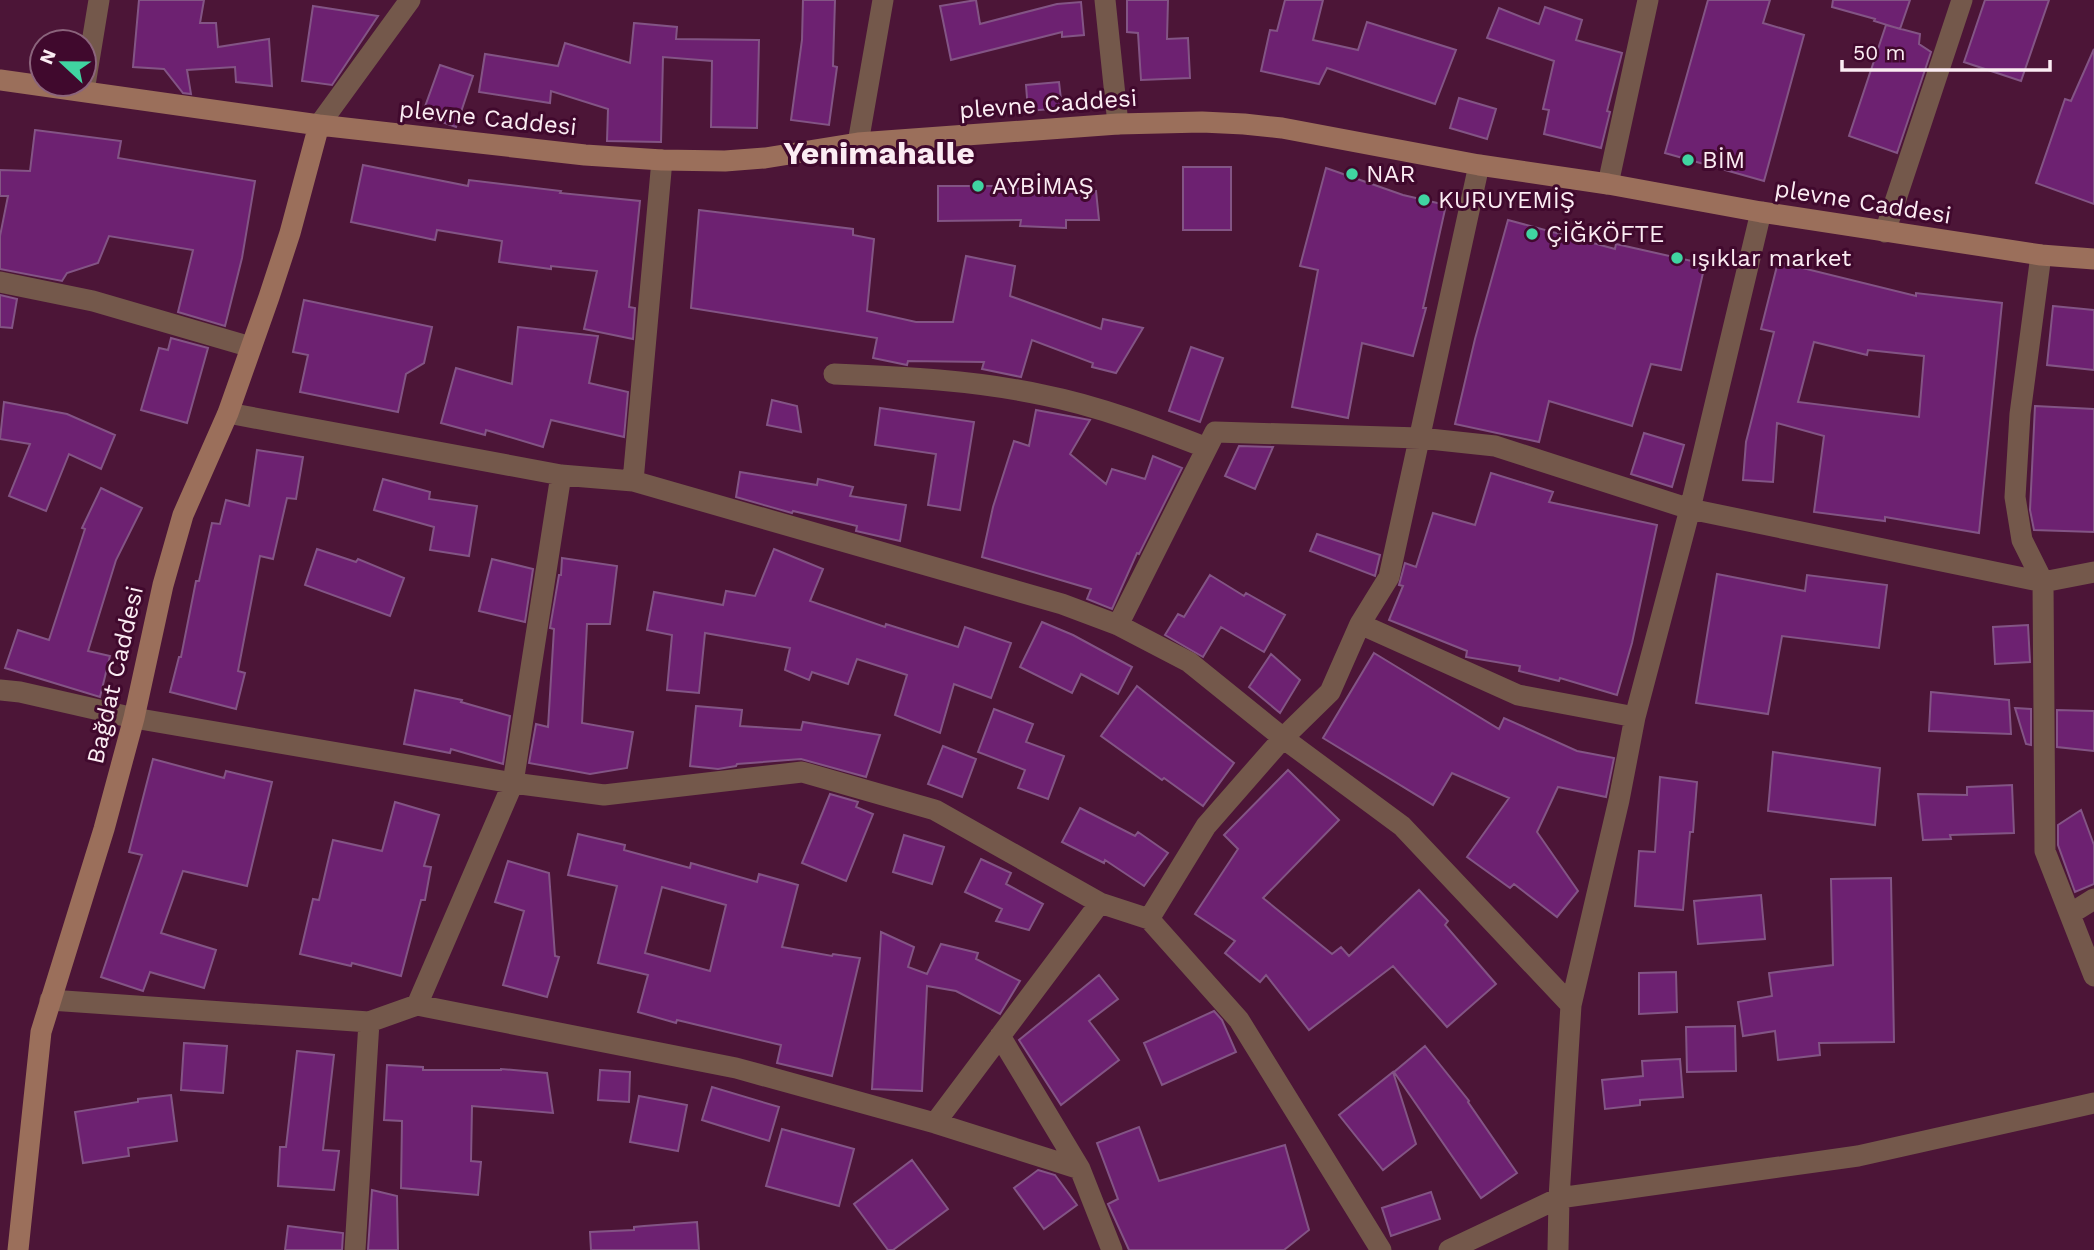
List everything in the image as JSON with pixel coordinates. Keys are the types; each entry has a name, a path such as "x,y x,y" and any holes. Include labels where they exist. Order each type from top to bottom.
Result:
{"street":[{"path":"94,28 99,0"},
{"path":"319,125 410,0"},
{"path":"858,143 883,0"},
{"path":"1105,0 1118,124"},
{"path":"1885,232 1962,0"},
{"path":"1608,184 1639,3"},
{"name":"plevne Caddesi","path":"0,80 28,84"},
{"name":"plevne Caddesi","path":"98,93 319,125 585,155 662,160 725,161 765,158 858,143 1118,124 1244,124 1282,128 1479,165 1608,184 1885,232 2040,256 2094,260"},
{"name":"Bağdat Caddesi","path":"18,1250 41,1032 81,910 134,718 163,585 183,515 228,413 290,233 319,125"},
{"path":"633,481 662,160"},
{"path":"1149,919 1206,826 1283,738 1329,692 1360,624 1389,577 1479,165"},
{"path":"1558,1250 1571,1004 1619,800 1635,717 1690,509 1761,212"},
{"path":"2040,256 2020,414 2015,497 2022,540 2043,582 2045,851 2094,976"},
{"path":"0,282 93,300 251,347"},
{"path":"834,374 931,378 1043,394 1127,417 1207,448"},
{"path":"228,413 561,475 633,481 1062,604 1118,625 1189,662 1283,738 1402,826 1571,1004"},
{"path":"1118,625 1214,432 1420,438 1495,446 1690,509 2043,582 2094,572"},
{"path":"418,1005 513,783 561,475"},
{"path":"1360,624 1518,695 1635,717"},
{"path":"0,690 20,692 134,718 513,783 604,794 802,772 935,810 1100,903 1149,919 1239,1020 1381,1250"},
{"path":"2070,914 2094,899"},
{"path":"935,1123 1100,903"},
{"path":"50,1000 369,1022 418,1005 736,1068 935,1123 1080,1169"},
{"path":"355,1250 369,1022"},
{"path":"1000,1037 1080,1169 1112,1250"},
{"path":"1449,1250 1559,1198 1858,1156 2094,1102"}],"building":[{"path":"139,0 204,0 200,23 216,23 218,47 269,39 272,86 236,82 235,67 187,70 191,94 183,93 164,69 133,67"},
{"path":"803,0 835,0 833,66 837,67 829,125 791,120 802,40"},
{"path":"976,0 980,24 1057,4 1081,2 1084,35 1062,37 1062,32 951,60 940,6"},
{"path":"1127,0 1168,0 1167,39 1188,38 1190,78 1141,80 1138,33 1127,32"},
{"path":"1285,0 1323,0 1313,40 1358,50 1367,22 1456,50 1435,104 1327,68 1319,84 1261,71 1270,30 1277,31"},
{"path":"1708,0 1770,0 1763,23 1804,35 1764,181 1665,153"},
{"path":"1833,0 1910,0 1900,29 1832,7"},
{"path":"1985,0 2049,0 2021,81 1964,62"},
{"path":"313,6 378,16 332,85 302,81"},
{"path":"1545,7 1582,20 1576,40 1622,53 1607,111 1610,112 1601,148 1544,134 1549,110 1543,109 1554,61 1487,38 1499,8 1539,24"},
{"path":"634,23 677,27 676,39 759,40 757,128 711,127 712,61 663,57 661,142 607,141 608,109 551,91 550,103 479,92 485,54 558,66 565,43 630,63"},
{"path":"1886,25 1920,34 1919,44 1931,52 1897,153 1849,136"},
{"path":"2094,49 2094,204 2036,183 2065,99 2071,101"},
{"path":"440,65 473,76 456,127 422,115"},
{"path":"1059,82 1062,108 1028,111 1026,85"},
{"path":"1459,98 1496,109 1487,139 1450,128"},
{"path":"35,130 121,141 118,158 255,181 242,258 225,326 178,312 193,250 109,236 98,263 67,273 62,281 0,269 0,236 8,196 0,196 0,170 30,171"},
{"path":"363,165 468,186 469,180 640,201 629,307 635,308 633,339 584,329 597,271 551,266 551,269 499,262 502,241 437,230 435,240 351,222"},
{"path":"1183,167 1231,167 1231,230 1183,230"},
{"path":"1326,168 1403,195 1446,205 1423,308 1426,308 1413,356 1362,343 1348,418 1292,407 1318,270 1300,266"},
{"path":"938,186 1096,191 1099,220 1066,220 1066,228 1020,226 1021,220 938,221"},
{"path":"699,210 853,229 853,235 874,239 867,311 916,322 953,322 966,256 1015,266 1010,296 1101,329 1103,319 1143,328 1116,373 1092,367 1093,363 1032,340 1021,377 982,369 984,362 908,361 907,365 873,358 877,338 691,308"},
{"path":"1508,220 1615,249 1616,244 1705,264 1681,370 1651,364 1632,426 1549,401 1539,442 1455,424"},
{"path":"1778,262 1916,296 1916,293 2002,303 1979,533 1885,517 1885,521 1814,512 1824,436 1777,423 1773,482 1743,480 1746,442 1774,332 1761,329","holes":["1814,342 1867,355 1868,350 1924,356 1919,417 1798,402"]},
{"path":"0,295 17,299 12,328 0,327"},
{"path":"304,300 432,327 424,363 406,374 398,412 300,392 308,355 293,352"},
{"path":"2053,306 2094,310 2094,370 2047,365"},
{"path":"518,327 598,336 589,383 628,392 624,437 551,420 543,447 486,430 485,435 441,423 456,368 512,384"},
{"path":"171,338 208,348 187,423 141,410 159,348 168,350"},
{"path":"1191,347 1223,358 1200,422 1169,411"},
{"path":"772,400 797,406 801,432 767,425"},
{"path":"4,402 67,414 115,435 101,469 69,454 46,511 9,496 30,444 0,439"},
{"path":"2035,406 2094,409 2094,532 2034,530 2030,510"},
{"path":"880,408 974,422 960,510 928,505 936,454 875,445"},
{"path":"1036,410 1090,420 1070,454 1106,484 1112,469 1145,479 1153,456 1182,468 1139,554 1137,553 1112,609 1087,599 1091,589 982,557 993,507 1014,441 1029,446"},
{"path":"1644,433 1684,445 1672,487 1631,474"},
{"path":"1239,446 1273,447 1255,489 1225,476"},
{"path":"257,450 303,457 296,499 287,498 273,559 260,556 238,671 245,673 236,709 170,692 181,657 196,581 199,581 212,523 220,524 226,500 249,506"},
{"path":"740,472 817,485 818,479 853,487 850,496 906,505 900,541 856,531 857,526 793,511 792,513 736,497"},
{"path":"1491,473 1553,492 1549,502 1657,525 1632,643 1617,695 1560,678 1559,681 1519,671 1520,666 1466,657 1467,651 1389,620 1403,586 1399,585 1405,563 1416,567 1433,513 1475,525"},
{"path":"383,479 430,492 429,499 477,506 469,556 430,550 434,527 374,510"},
{"path":"101,488 142,508 116,560 88,651 110,656 100,697 5,668 18,630 49,640 85,529 82,528"},
{"path":"1317,534 1380,555 1375,576 1310,551"},
{"path":"317,549 356,562 358,559 404,578 390,616 305,585"},
{"path":"774,549 823,569 810,601 885,627 886,624 958,647 965,627 1011,643 991,698 954,684 940,733 895,715 907,675 857,659 848,684 812,672 809,680 785,670 790,648 705,633 699,693 667,690 672,635 647,630 654,592 723,605 726,591 755,596"},
{"path":"562,558 617,566 610,624 587,624 582,723 633,732 627,768 590,774 529,763 536,724 548,727 554,629 550,628"},
{"path":"492,559 533,569 525,622 479,611"},
{"path":"1717,574 1805,591 1807,575 1887,585 1879,648 1782,636 1768,714 1696,703"},
{"path":"1210,575 1244,596 1246,593 1285,615 1264,652 1221,627 1203,657 1165,635 1178,614 1184,617"},
{"path":"1042,622 1073,635 1132,667 1118,694 1081,674 1072,693 1020,667"},
{"path":"2028,625 2030,662 1995,664 1993,627"},
{"path":"1374,653 1499,729 1504,718 1577,751 1614,758 1606,797 1558,787 1537,832 1578,891 1557,917 1514,884 1510,888 1467,857 1509,798 1452,773 1433,805 1323,738"},
{"path":"1271,654 1300,680 1280,713 1249,687"},
{"path":"1137,686 1234,763 1203,806 1101,736"},
{"path":"415,690 462,700 461,702 510,716 503,764 451,749 450,753 404,744"},
{"path":"1931,692 2009,700 2011,734 1929,731"},
{"path":"696,706 742,710 740,726 801,730 803,722 880,735 866,777 801,759 737,764 718,769 690,766"},
{"path":"2015,708 2031,709 2031,745 2026,744"},
{"path":"994,709 1033,724 1026,742 1064,756 1048,799 1018,788 1025,770 978,752"},
{"path":"2057,710 2094,711 2094,751 2057,747"},
{"path":"943,746 976,759 962,797 928,784"},
{"path":"1773,752 1880,768 1875,825 1768,811"},
{"path":"153,759 224,778 226,771 272,782 247,886 183,871 161,933 216,950 204,988 150,972 143,991 101,977 142,855 129,852"},
{"path":"1288,770 1339,820 1263,898 1332,954 1341,947 1349,956 1419,890 1448,921 1445,925 1496,984 1447,1027 1393,966 1309,1030 1266,975 1260,982 1225,953 1235,941 1195,914 1238,849 1224,835"},
{"path":"1660,777 1697,782 1683,910 1635,906 1639,851 1655,852"},
{"path":"2012,785 2014,833 1950,835 1951,839 1923,840 1918,794 1967,795 1967,787"},
{"path":"830,794 858,802 856,807 873,814 846,881 802,863"},
{"path":"395,802 439,815 424,866 431,867 425,900 421,900 401,976 352,963 351,966 300,954 313,899 319,900 333,840 382,851"},
{"path":"1080,808 1135,836 1138,832 1168,853 1144,886 1105,860 1104,863 1062,842"},
{"path":"2081,810 2094,845 2094,884 2075,892 2058,845 2058,825"},
{"path":"578,834 625,845 624,850 690,868 691,863 757,882 759,874 798,885 782,947 860,958 832,1076 777,1063 781,1045 677,1020 676,1023 638,1012 648,975 598,963 617,886 568,875","holes":["662,887 726,905 710,971 645,953"]},
{"path":"904,835 944,847 932,884 893,872"},
{"path":"981,859 1011,873 1006,884 1043,904 1029,930 996,921 1002,909 965,892"},
{"path":"508,861 549,873 555,956 559,957 547,997 503,985 524,911 495,902"},
{"path":"1891,878 1894,1042 1819,1043 1820,1055 1778,1060 1775,1031 1743,1036 1738,1002 1772,996 1769,973 1833,965 1831,879"},
{"path":"1761,895 1765,939 1698,944 1694,901"},
{"path":"881,932 914,947 908,967 927,974 941,944 978,953 976,959 1020,981 1000,1014 956,991 927,986 922,1091 872,1089"},
{"path":"1676,972 1677,1012 1639,1014 1639,973"},
{"path":"1099,975 1118,999 1089,1021 1119,1060 1061,1105 1019,1040"},
{"path":"1214,1011 1222,1020 1236,1052 1162,1085 1144,1043"},
{"path":"1735,1026 1736,1071 1687,1072 1686,1027"},
{"path":"184,1043 227,1046 223,1093 181,1090"},
{"path":"1425,1046 1469,1101 1517,1173 1481,1198 1394,1072"},
{"path":"297,1051 334,1055 323,1150 339,1151 334,1190 278,1186 280,1147 286,1147"},
{"path":"1680,1059 1683,1097 1640,1100 1640,1105 1605,1109 1602,1080 1643,1076 1642,1061"},
{"path":"387,1065 423,1067 423,1070 501,1069 547,1073 553,1113 472,1106 471,1161 481,1162 478,1195 401,1188 402,1121 384,1120"},
{"path":"600,1070 630,1072 629,1102 598,1100"},
{"path":"1393,1072 1416,1144 1383,1170 1339,1115"},
{"path":"712,1087 779,1107 769,1141 702,1120"},
{"path":"171,1095 177,1141 128,1148 129,1156 83,1163 75,1112"},
{"path":"639,1096 687,1105 678,1151 630,1142"},
{"path":"1139,1127 1159,1181 1285,1145 1309,1230 1284,1250 1129,1250 1108,1204 1118,1199 1097,1143"},
{"path":"782,1129 854,1149 839,1206 766,1186"},
{"path":"912,1160 948,1209 893,1250 888,1250 854,1204"},
{"path":"1038,1170 1055,1175 1077,1205 1044,1229 1014,1188"},
{"path":"372,1190 397,1196 398,1250 368,1250"},
{"path":"1431,1192 1440,1219 1391,1236 1382,1208"},
{"path":"697,1222 699,1250 591,1250 590,1232 634,1230 634,1227"},
{"path":"288,1226 343,1233 342,1250 285,1250"}],"place":[{"name":"BİM","path":"1688,160"},
{"name":"NAR","path":"1352,174"},
{"name":"AYBİMAŞ","path":"978,186"},
{"name":"KURUYEMİŞ","path":"1424,200"},
{"name":"ÇİĞKÖFTE","path":"1532,234"},
{"name":"ışıklar market","path":"1677,258"}],"district":[{"name":"Yenimahalle","path":"879,153"}]}
